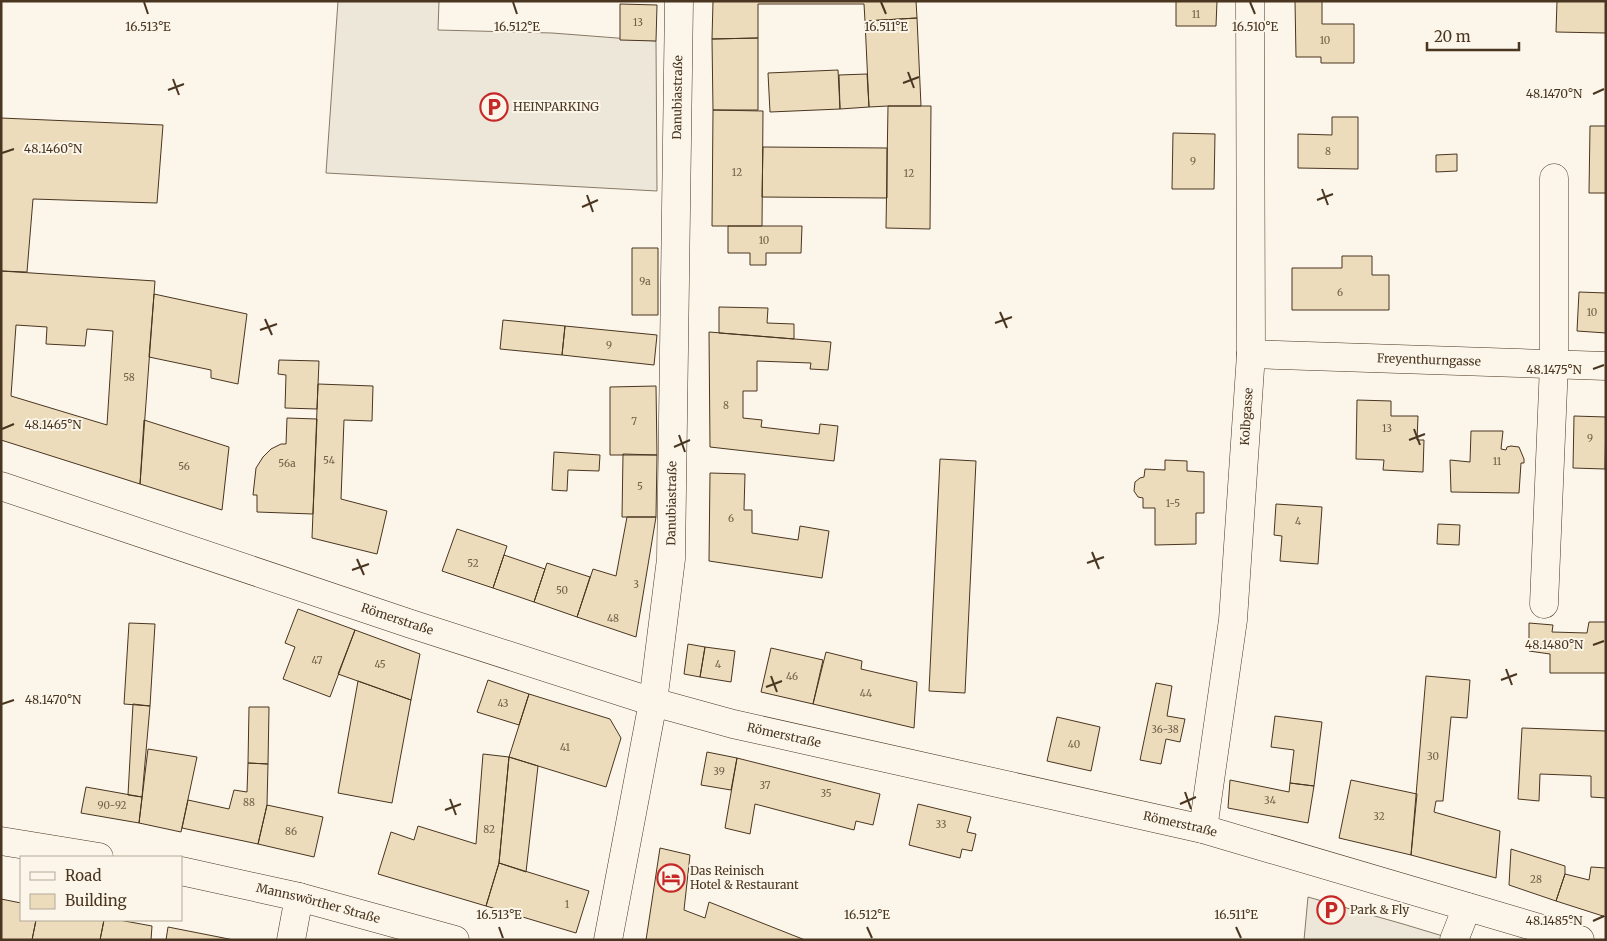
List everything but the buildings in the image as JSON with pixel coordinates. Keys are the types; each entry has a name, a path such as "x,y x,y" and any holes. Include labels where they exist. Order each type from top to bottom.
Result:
{"street":[{"name":"Danubiastraße","path":"608,940 653,702 671,559 679,1"},
{"name":"Kolbgasse","path":"1203,829 1233,620 1251,354 1250,1"},
{"path":"1544,604 1554,364 1554,178"},
{"name":"Freyenthurngasse","path":"1251,354 1606,366"},
{"name":"Römerstraße","path":"1,486 411,624 653,702 734,724 1203,829 1580,940"},
{"path":"1,841 93,856"},
{"name":"Mannswörther Straße","path":"182,871 298,897 455,940"},
{"path":"291,940 298,897"},
{"path":"1454,940 1467,907"}],"shaded area":[{"name":"HEINPARKING","path":"338,1 439,1 438,30 552,33 656,41 657,191 326,173"},
{"name":"Park & Fly","path":"1308,897 1403,924 1456,940 1304,940"}],"place":[{"name":"HEINPARKING","path":"494,107"},
{"name":"Das Reinisch Hotel & Restaurant","path":"671,878"},
{"name":"Park & Fly","path":"1331,910"}]}
